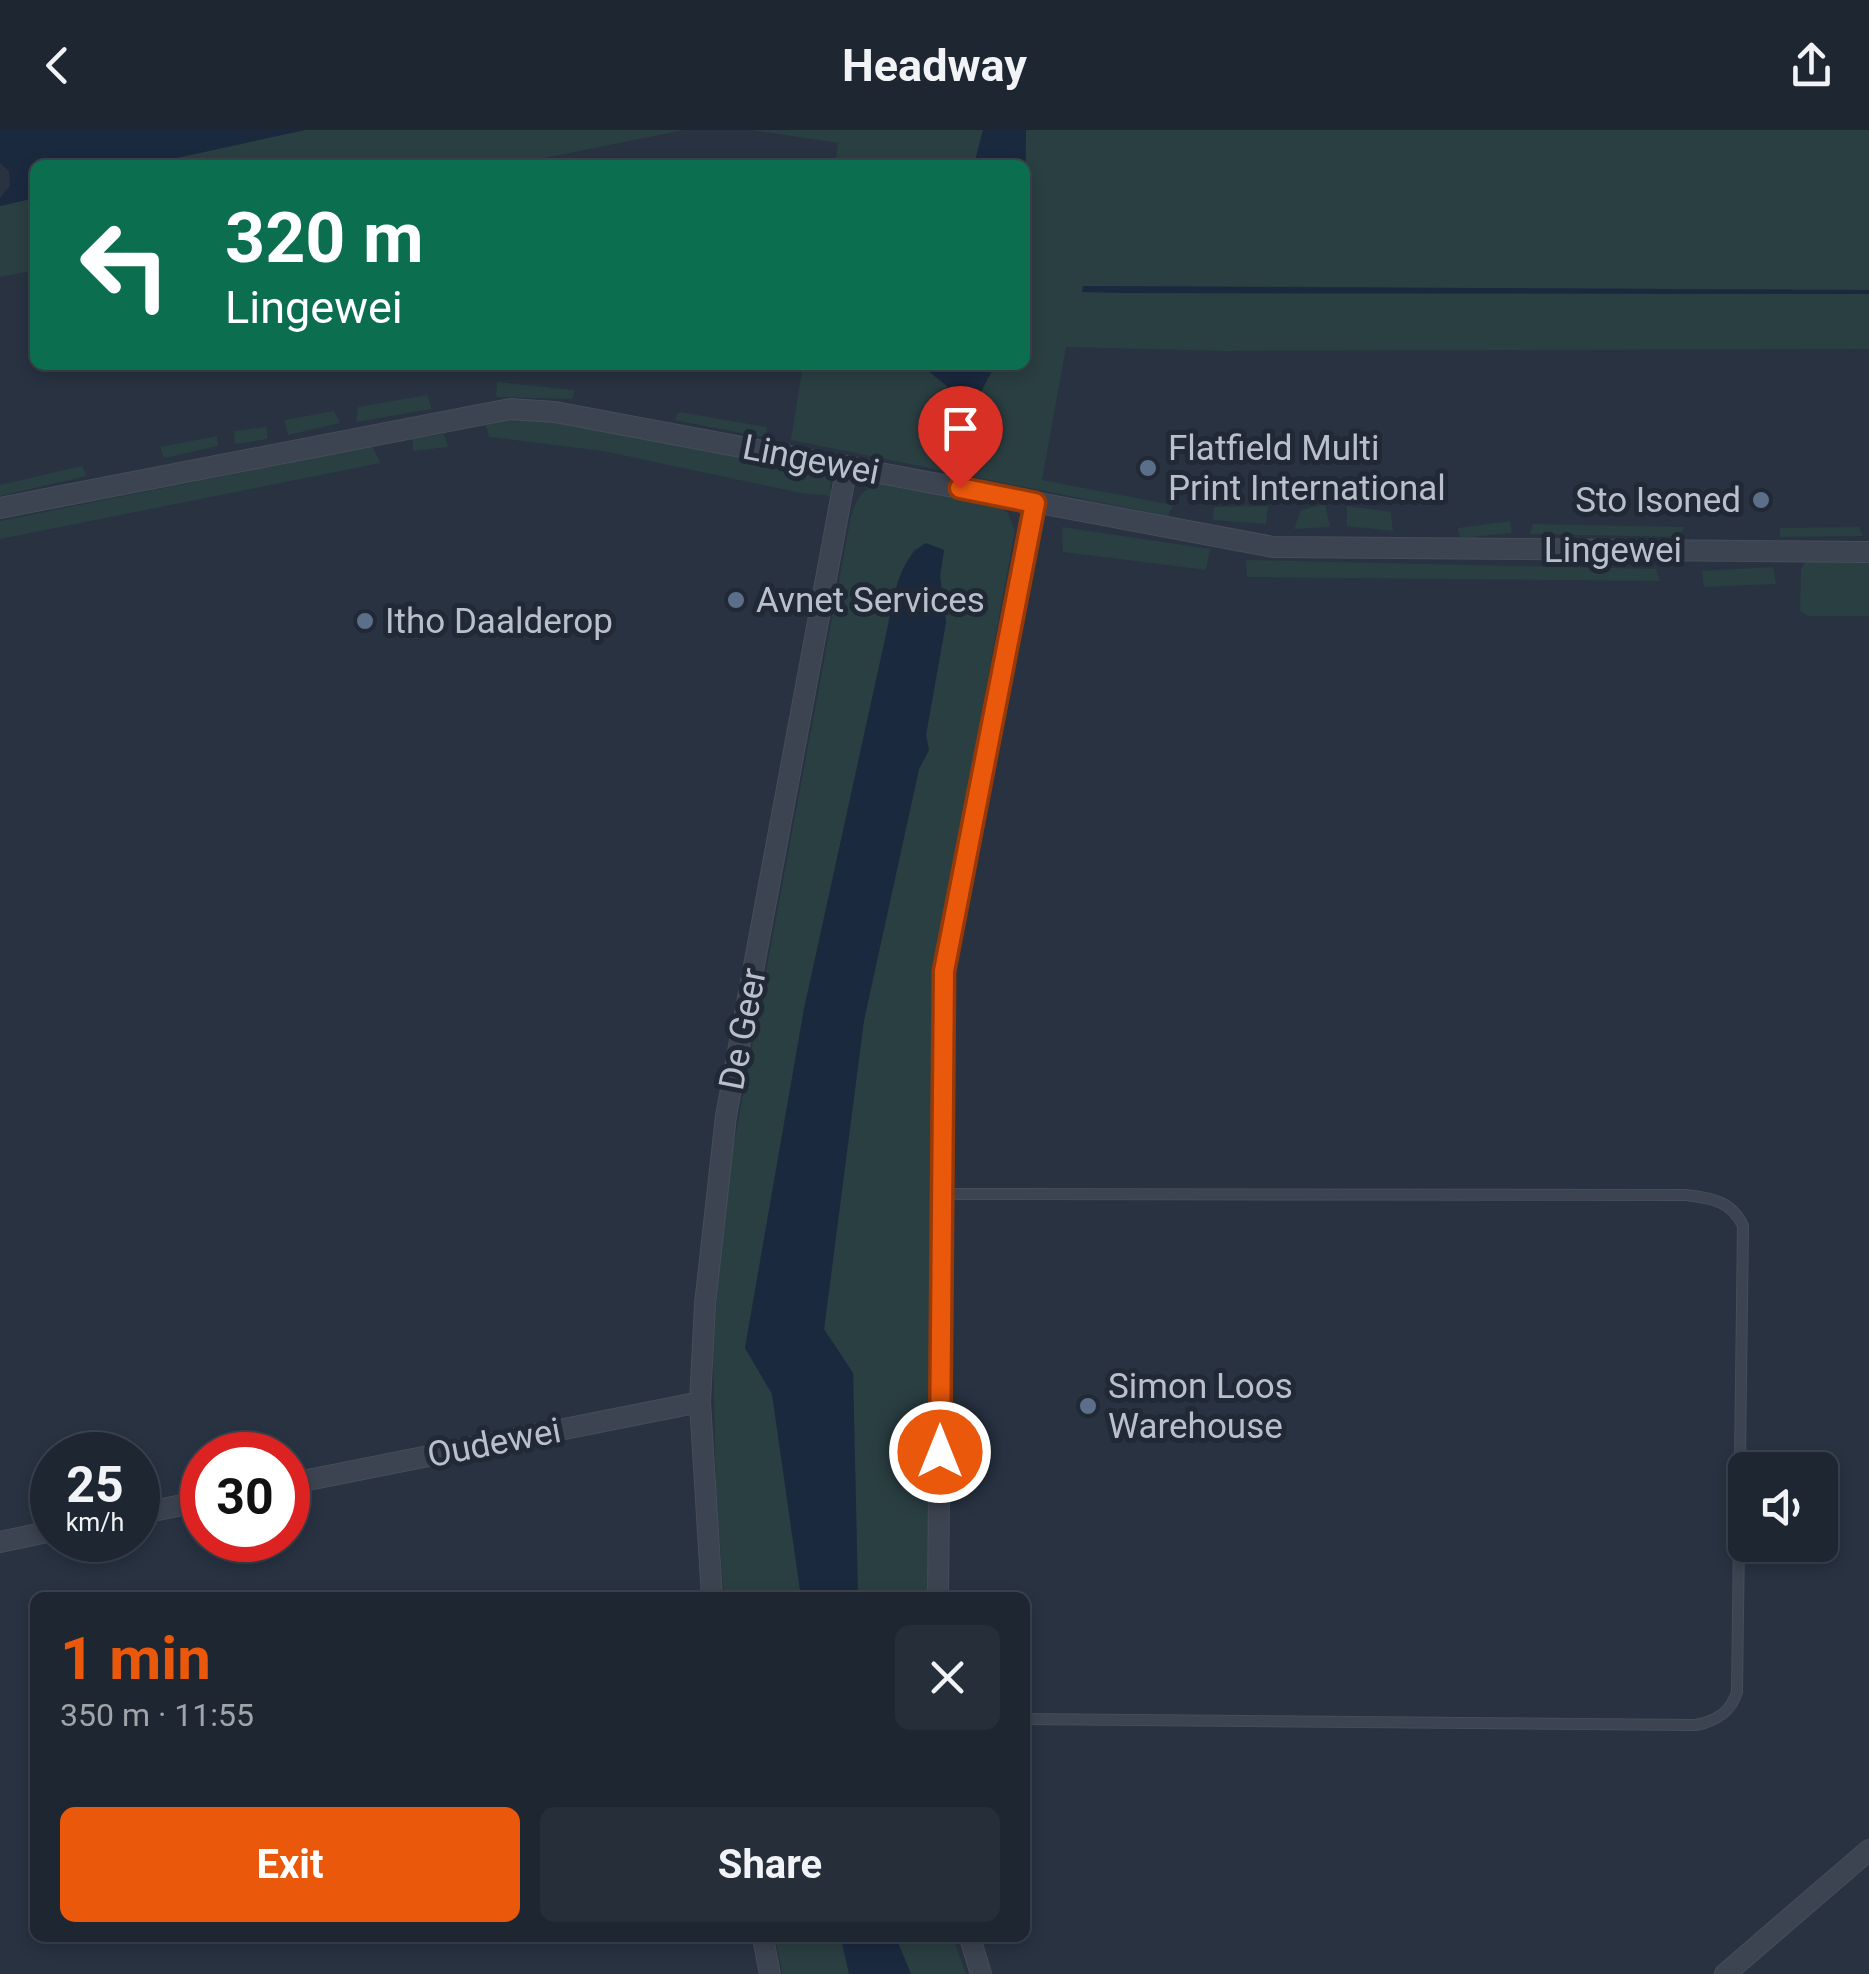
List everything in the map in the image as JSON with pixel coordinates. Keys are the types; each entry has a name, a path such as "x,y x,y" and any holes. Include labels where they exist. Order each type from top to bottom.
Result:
{"street":[{"name":"Lingewei","path":"0,508 510,408 555,412 1273,547 1869,552"},
{"name":"De Geer","path":"712,1592 700,1402 706,1286 726,1116 847,466"},
{"path":"938,1592 944,971 1035,503"},
{"name":"Oudewei","path":"310,1480 700,1402"},
{"path":"0,1542 30,1536"},
{"path":"1726,1974 1869,1850"},
{"path":"764,1942 770,1974"},
{"path":"971,1942 981,1974"}],"lane":[{"path":"941,1194 1686,1196 1719,1201 1732,1208 1744,1226 1738,1692 1721,1716 1696,1726 1030,1719"}],"green space":[{"path":"305,130 684,130 535,160 167,160"},
{"path":"753,130 983,130 975,160 836,160 838,143"},
{"path":"1026,130 1869,130 1869,290 1084,286 1085,292 1125,293 1869,294 1869,349 1225,351 1066,347 1042,480 1173,505 1168,516 791,440 802,370 927,370 947,386 946,407 950,414 963,417 973,410 993,370 1030,370 1030,160 1026,160"},
{"path":"30,199 30,271 0,277 0,206"},
{"path":"497,382 575,390 572,399 496,397"},
{"path":"427,395 432,409 356,422 358,407"},
{"path":"334,411 340,423 288,435 284,420"},
{"path":"679,412 767,427 766,438 674,420"},
{"path":"535,416 830,471 831,496 603,451 489,437 485,423"},
{"path":"267,427 267,439 235,444 234,431"},
{"path":"444,434 448,447 413,451 413,439"},
{"path":"217,436 218,446 164,458 160,447"},
{"path":"372,446 381,463 0,539 0,521"},
{"path":"82,466 87,476 0,496 0,485"},
{"path":"882,482 994,502 1007,512 1015,530 934,971 929,1592 858,1592 853,1373 824,1330 864,1020 919,769 929,750 926,735 946,622 940,576 944,550 914,549 897,585 804,1009 745,1348 772,1393 800,1592 724,1592 716,1490 713,1345 727,1181 850,521 860,496"},
{"path":"1325,504 1330,527 1294,529 1301,510"},
{"path":"1268,506 1266,524 1213,520 1214,507"},
{"path":"1347,506 1391,512 1393,531 1347,526"},
{"path":"1510,521 1512,533 1460,538 1458,528"},
{"path":"1533,524 1684,527 1680,537 1530,534"},
{"path":"1062,527 1210,549 1206,570 1063,552"},
{"path":"1859,527 1863,536 1780,537 1780,528"},
{"path":"1246,560 1656,569 1660,581 1247,577"},
{"path":"1805,562 1869,562 1869,616 1808,616 1800,611 1801,569"},
{"path":"1773,567 1776,584 1704,587 1702,571"},
{"path":"776,1942 842,1942 849,1974 783,1974"},
{"path":"898,1942 954,1942 966,1974 911,1974"}],"water":[{"path":"0,130 305,130 167,160 30,160 30,199 0,206 0,198 10,186 9,171 0,163"},
{"path":"983,130 1026,130 1026,160 975,160"},
{"path":"1083,286 1869,290 1869,294 1125,293 1082,292"},
{"path":"927,370 993,370 962,421 954,420 954,415 947,411 947,386"},
{"path":"926,543 944,550 940,576 946,622 926,735 929,750 919,769 864,1020 824,1329 853,1373 858,1592 800,1592 772,1394 745,1348 804,1009 898,581 917,550"},
{"path":"842,1942 898,1942 911,1974 849,1974"}],"place":[{"name":"Flatfield Multi Print International","path":"1148,468"},
{"name":"Sto Isoned","path":"1761,500"},
{"name":"Avnet Services","path":"736,600"},
{"name":"Itho Daalderop","path":"365,621"},
{"name":"Simon Loos Warehouse","path":"1088,1406"}],"route":[{"path":"940,1452 944,971 1035,503 960,488"}]}
